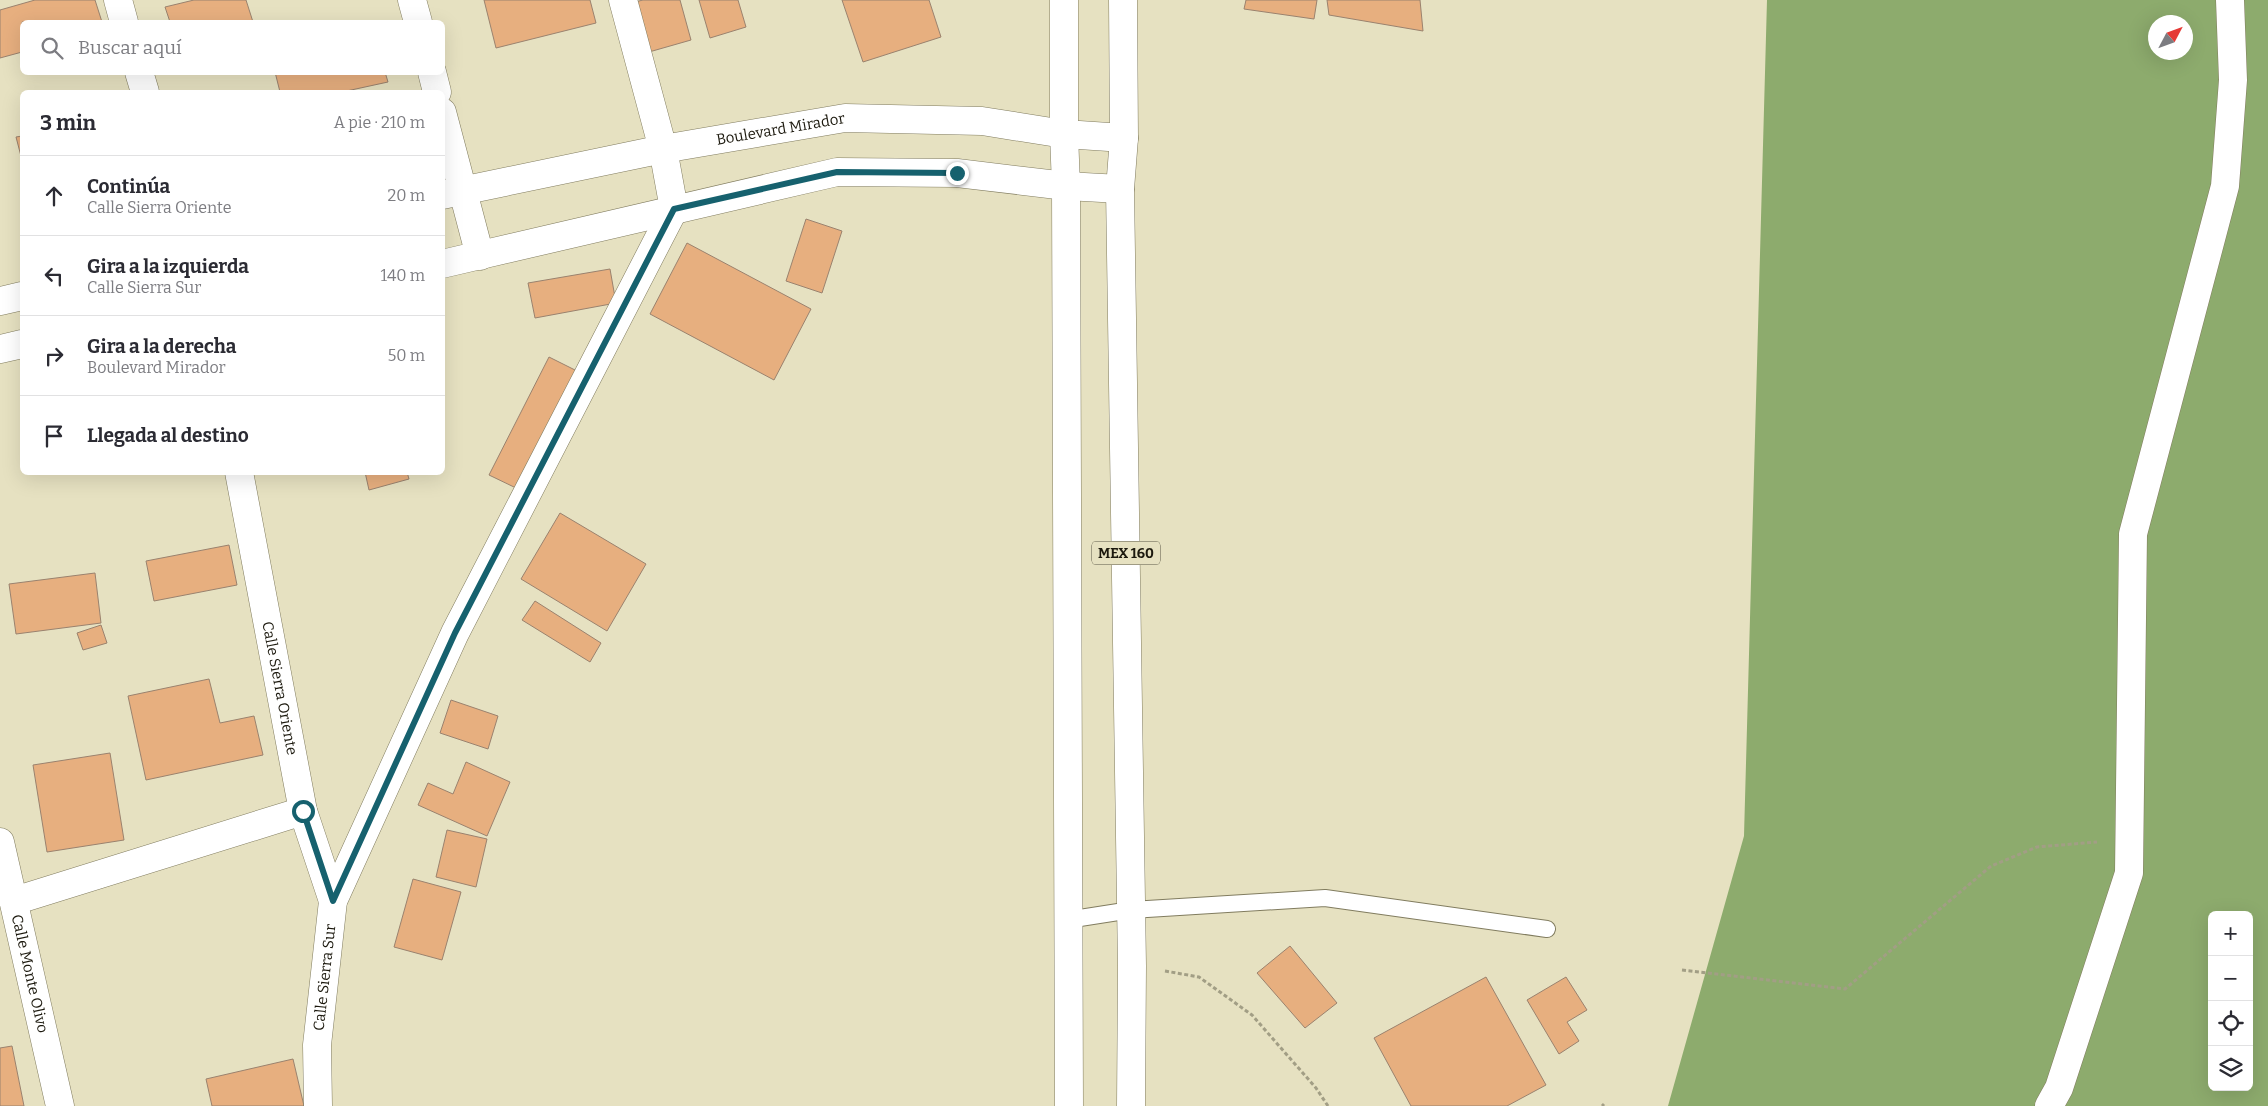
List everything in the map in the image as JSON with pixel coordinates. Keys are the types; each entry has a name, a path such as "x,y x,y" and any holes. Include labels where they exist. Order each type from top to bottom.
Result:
{"street":[{"path":"118,0 123,20"},
{"path":"412,0 417,20"},
{"path":"623,0 663,149 674,209"},
{"path":"1064,0 1069,1106"},
{"name":"MEX 160","path":"1123,0 1124,138 1120,189 1132,966 1131,1106"},
{"path":"2049,1106 2059,1088 2129,872 2133,534 2225,186 2233,80 2230,0"},
{"path":"140,75 144,90"},
{"path":"433,75 436,90"},
{"name":"Boulevard Mirador","path":"453,192 663,149 845,118 982,121 1064,134 1124,138"},
{"path":"445,134 453,192 480,256"},
{"path":"445,263 837,172 957,173 1066,186 1120,189"},
{"name":"Calle Sierra Sur","path":"318,1106 317,1045 333,901 455,633 674,209"},
{"path":"0,301 20,296"},
{"path":"0,348 20,344"},
{"name":"Calle Sierra Oriente","path":"240,475 303,811 333,901"},
{"path":"14,901 303,811"},
{"name":"Calle Monte Olivo","path":"0,842 60,1106"}],"lane":[{"path":"1067,920 1131,910 1324,898 1547,929"}],"path":[{"path":"1682,970 1845,989 1991,866 2037,846 2112,841 2129,872"},
{"path":"1132,966 1199,977 1252,1015 1316,1088 1328,1106"}],"green space":[{"path":"1767,0 2268,0 2268,1106 1668,1106 1744,836"}],"building":[{"path":"35,0 95,0 101,20 20,20 20,53 0,58 0,10"},
{"path":"194,0 246,0 252,20 169,20 165,7"},
{"path":"484,0 590,0 596,23 496,48"},
{"path":"643,0 680,0 691,40 649,52 635,2"},
{"path":"699,0 738,0 746,27 710,38"},
{"path":"842,0 929,0 941,37 863,62"},
{"path":"1246,0 1317,0 1314,19 1244,9"},
{"path":"1327,0 1420,0 1423,31 1329,15"},
{"path":"276,75 386,75 388,82 351,90 280,90"},
{"path":"20,136 20,152 16,137"},
{"path":"806,219 842,231 822,293 786,281"},
{"path":"687,243 811,309 774,380 650,314"},
{"path":"610,269 616,303 535,318 528,283"},
{"path":"549,357 577,371 516,488 489,475"},
{"path":"366,475 408,475 409,479 369,490"},
{"path":"560,513 646,564 607,631 521,579"},
{"path":"229,545 237,585 154,601 146,561"},
{"path":"95,573 101,623 16,634 9,584"},
{"path":"535,601 601,643 590,662 522,620"},
{"path":"101,625 107,643 83,650 77,633"},
{"path":"209,679 220,723 254,716 263,755 146,780 128,696"},
{"path":"451,700 498,716 488,749 440,733"},
{"path":"110,753 124,840 47,852 33,765"},
{"path":"466,762 510,782 487,836 418,805 428,783 453,794"},
{"path":"447,830 487,839 476,887 436,877"},
{"path":"413,879 461,892 442,960 394,947"},
{"path":"1290,946 1337,1003 1305,1028 1257,973"},
{"path":"1486,977 1546,1085 1507,1106 1411,1106 1374,1038"},
{"path":"1566,977 1587,1010 1567,1022 1579,1041 1559,1054 1527,1000"},
{"path":"12,1046 24,1106 0,1106 0,1048"},
{"path":"293,1059 304,1106 212,1106 206,1079"}],"route":[{"path":"303,811 333,901 455,633 674,209 837,172 957,173"}]}
